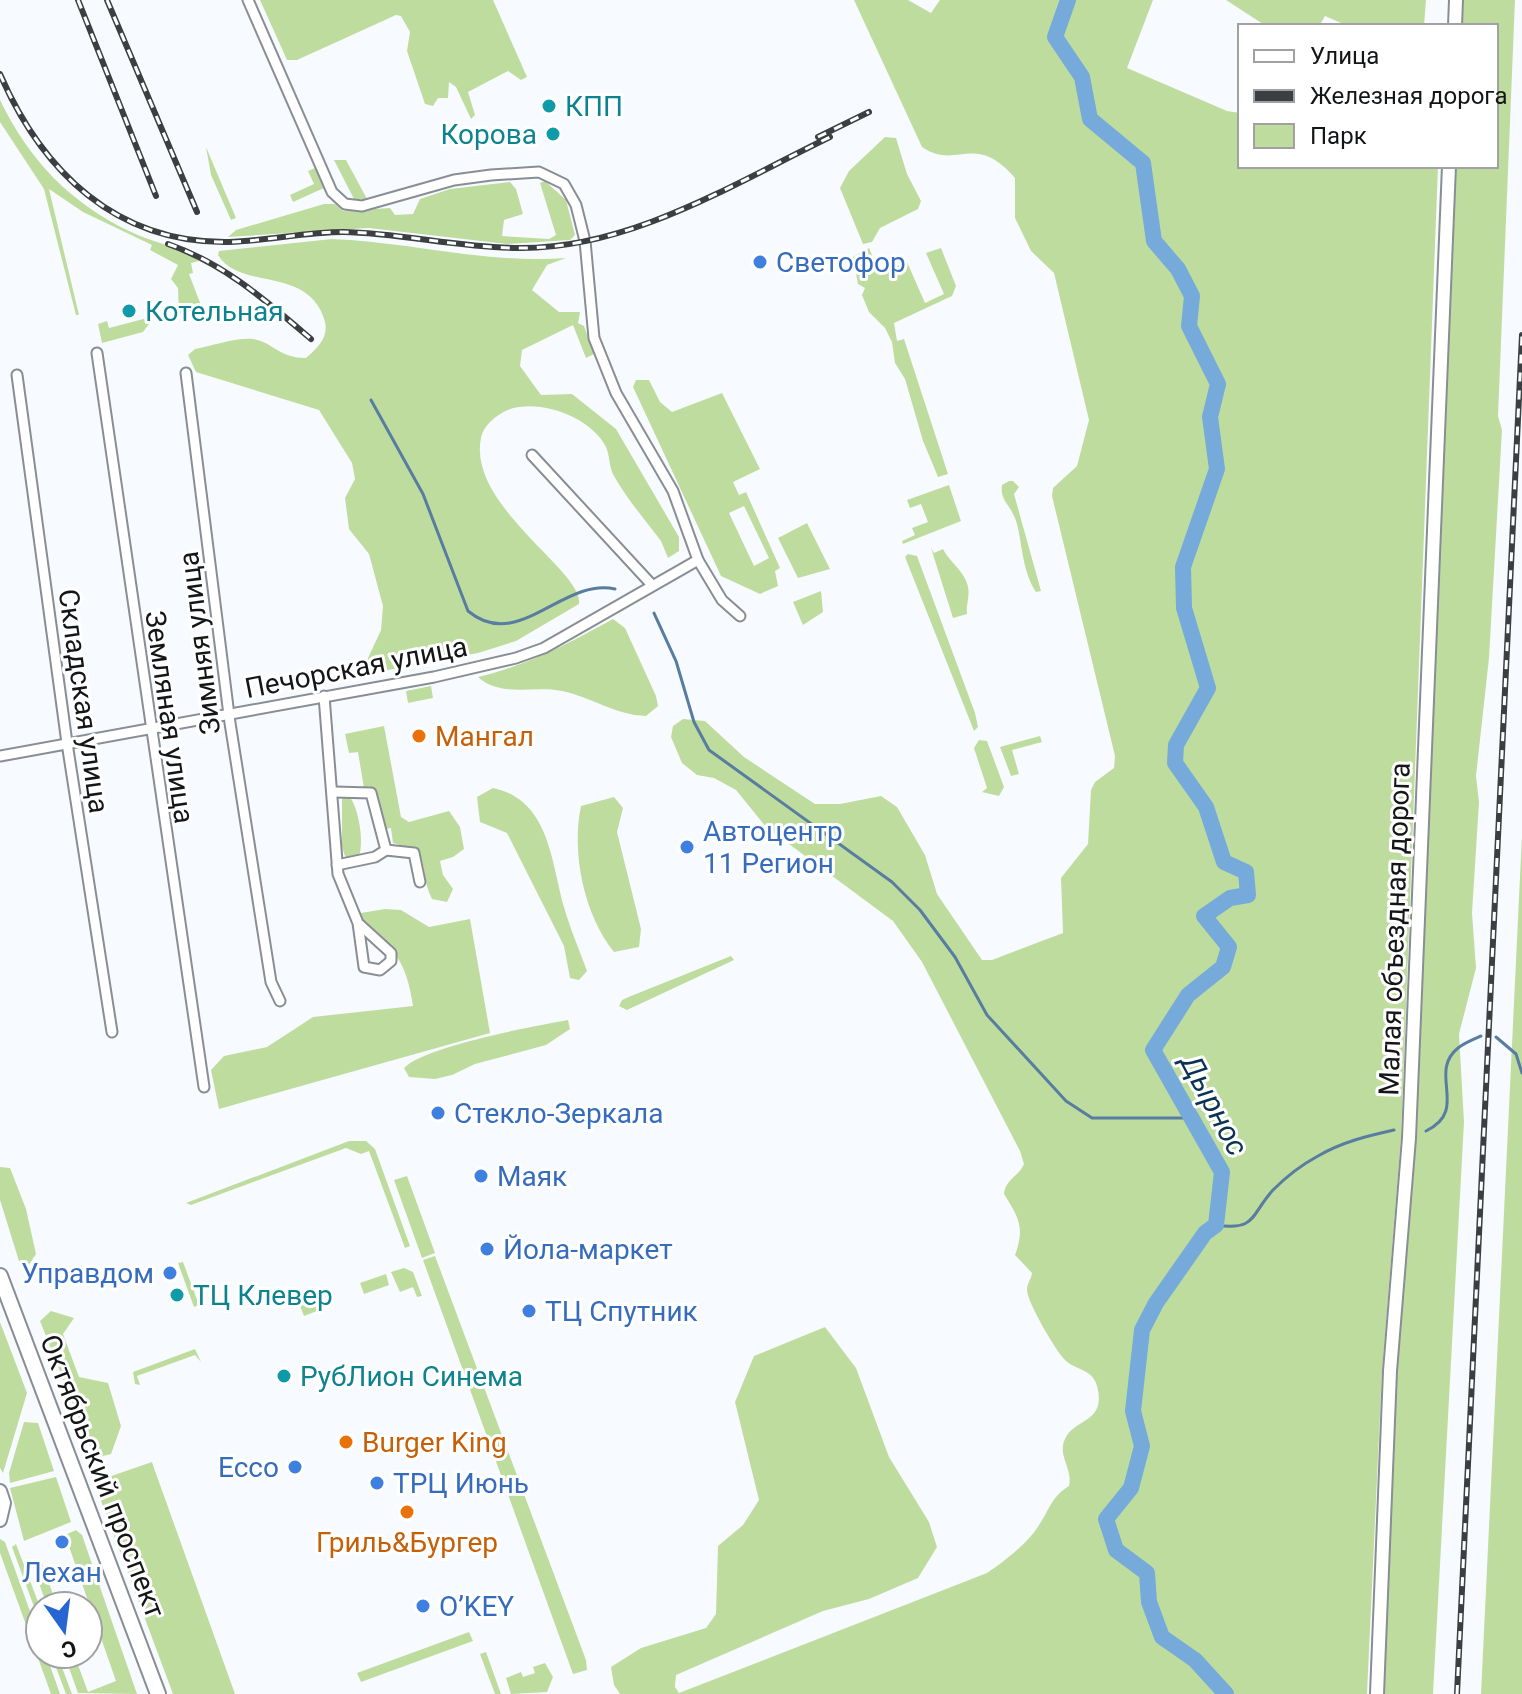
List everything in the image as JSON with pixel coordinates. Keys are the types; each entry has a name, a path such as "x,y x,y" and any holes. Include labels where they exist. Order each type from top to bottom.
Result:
{"main road":[{"name":"Октябрьский проспект","path":"0,1276 4,1297 158,1694"}],"street":[{"path":"248,0 332,192 345,204 362,206 454,180 515,173 545,173 569,190 585,241 594,338 616,393 673,491 698,558 722,600 740,616"},
{"path":"1455,24 1456,0"},
{"name":"Малая объездная дорога","path":"1377,1694 1390,1371 1410,1122 1449,168"},
{"name":"Земляная улица","path":"97,353 149,728 204,1087"},
{"name":"Зимняя улица","path":"186,373 260,922 271,982 280,1001"},
{"name":"Складская улица","path":"17,375 67,743 112,1032"},
{"path":"532,455 652,585"},
{"name":"Печорская улица","path":"0,756 434,677 533,653 698,558"},
{"path":"324,696 334,792 337,865 358,923 364,967 380,970 391,961 391,953 358,923"},
{"path":"334,792 371,793 386,850"},
{"path":"337,865 375,857 386,850 414,853 420,882"},
{"path":"0,1491 4,1503 0,1520"}],"green space":[{"path":"260,0 493,0 527,77 521,80 508,71 468,92 475,115 471,119 456,87 449,82 448,98 438,98 433,106 425,104 407,51 410,32 401,16 396,15 297,60 287,60"},
{"path":"854,0 908,0 931,13 940,0 1153,0 1127,68 1227,111 1238,113 1238,168 1438,168 1401,1138 1382,1371 1367,1694 620,1694 614,1685 611,1667 641,1648 706,1628 716,1614 718,1546 743,1525 759,1500 735,1402 754,1356 825,1327 856,1368 889,1457 929,1522 937,1547 918,1578 869,1599 823,1611 676,1675 675,1687 679,1693 987,1573 1029,1538 1054,1499 1069,1486 1063,1451 1065,1439 1069,1432 1094,1413 1099,1398 1095,1380 1065,1360 1028,1296 1032,1273 1015,1255 1020,1237 1019,1223 1004,1194 1007,1185 1024,1164 1020,1151 922,962 893,921 766,827 736,790 714,778 697,775 682,763 671,737 673,726 683,719 705,721 744,757 815,804 840,804 881,796 897,807 925,855 937,894 982,960 992,960 1063,933 1061,878 1088,844 1091,790 1095,782 1114,768 1115,756 1052,496 1053,488 1077,466 1089,420 1054,273 1031,251 1015,218 1015,178 1001,164 988,157 977,154 946,155 922,147"},
{"path":"1226,0 1426,0 1424,24 1343,24 1325,16 1321,23 1263,24"},
{"path":"1462,0 1515,0 1498,416 1502,430 1489,658 1476,776 1479,802 1472,913 1476,968 1459,1034 1464,1122 1433,1694 1383,1694 1397,1372 1416,1139 1455,168 1498,168 1498,24 1461,24"},
{"path":"0,100 24,142 70,193 89,208 139,236 199,261 191,263 193,273 189,274 202,308 179,314 178,288 171,279 178,265 150,250 152,245 83,212 49,189 79,315 76,315 44,189 0,122"},
{"path":"885,137 896,138 907,174 921,201 918,209 880,228 872,242 863,244 840,188 849,171"},
{"path":"206,147 236,218 231,220 211,175"},
{"path":"334,160 346,160 367,199 354,199"},
{"path":"315,168 324,188 293,202 290,195 314,184 308,171"},
{"path":"545,181 566,200 575,235 570,240 507,244 369,228 228,237 236,230 324,204 335,204 343,211 390,208 395,215 413,214 420,199 450,189 510,182 516,189 523,214 504,220 502,236 549,239 556,235 540,183"},
{"path":"332,239 507,258 566,258 547,265 532,290 559,312 580,312 578,323 584,326 594,354 586,358 573,325 522,350 520,366 541,395 572,394 616,429 679,537 679,551 668,558 661,541 614,476 606,447 589,427 550,409 536,406 510,409 485,428 481,438 481,463 491,488 507,512 564,574 576,590 579,604 516,641 478,653 367,674 362,671 381,630 383,606 369,554 349,529 345,498 355,479 352,463 319,410 196,372 188,355 195,349 232,340 253,339 288,355 306,358 320,344 326,329 314,301 287,284 228,266 218,255 219,251"},
{"path":"869,248 879,272 907,262 925,303 944,294 926,253 941,248 956,286 952,296 894,323 897,341 904,339 948,474 938,477 923,441 905,379 895,363 892,342 885,328 869,312 862,295 865,288 858,284 853,257"},
{"path":"155,316 143,332 102,343 98,324 107,321 109,328"},
{"path":"636,380 649,380 660,402 672,412 722,393 760,469 733,482 739,495 746,492 780,568 775,571 778,586 760,594 721,576 633,387","holes":["744,506 769,558 754,566 729,513"]},
{"path":"1009,481 1019,487 1014,494 1041,591 1036,592 1031,582 1016,521 1002,494 1002,485"},
{"path":"949,485 961,521 903,544 902,541 915,535 912,528 928,522 921,504 910,508 907,500"},
{"path":"807,523 830,569 798,578 778,538"},
{"path":"931,548 934,553 943,549 964,576 968,590 967,614 953,618"},
{"path":"908,554 917,556 975,713 978,727 974,731 905,557"},
{"path":"821,591 823,612 803,625 793,602"},
{"path":"613,619 625,628 656,696 658,706 646,716 624,713 562,691 497,687 478,677 547,653"},
{"path":"431,686 433,698 408,703 406,691"},
{"path":"384,726 401,817 409,822 449,811 460,827 464,849 440,861 443,875 453,889 447,902 432,899 418,850 393,843 391,828 384,829 372,788 364,788 358,752 349,753 345,734"},
{"path":"1040,736 1042,742 1012,750 1019,774 1011,776 1000,747"},
{"path":"979,740 987,741 1004,787 999,796 982,792 987,788 974,748"},
{"path":"493,788 512,795 526,805 545,834 566,915 587,971 579,980 570,978 564,946 507,833 480,822 477,797"},
{"path":"342,796 350,797 353,803 361,835 359,856 346,859 342,847"},
{"path":"614,797 623,808 617,832 641,929 639,947 614,952 595,920 582,882 578,824 581,806"},
{"path":"1522,835 1522,1694 1481,1694"},
{"path":"401,910 429,927 470,919 490,1033 219,1109 211,1070 224,1056 267,1047 313,1017 413,1006 403,967 391,949 360,921 361,913"},
{"path":"731,956 734,960 627,1010 619,1006 622,1000"},
{"path":"568,1020 570,1029 546,1045 475,1064 452,1075 435,1079 409,1077 404,1068 434,1052 456,1045"},
{"path":"349,1141 366,1141 375,1149 410,1246 405,1248 369,1151 361,1154 346,1148 191,1205 186,1203"},
{"path":"0,1167 10,1168 26,1209 36,1254 28,1266 19,1261 0,1200"},
{"path":"407,1176 435,1253 422,1258 394,1180"},
{"path":"435,1256 586,1660 587,1670 573,1674 423,1260"},
{"path":"183,1262 199,1305 194,1307 178,1263"},
{"path":"404,1268 413,1272 422,1296 417,1297 413,1287 400,1292 391,1272"},
{"path":"386,1274 389,1285 364,1294 360,1283"},
{"path":"323,1297 327,1307 304,1316 300,1306"},
{"path":"51,1311 74,1318 63,1334 79,1377 108,1383 121,1426 111,1454 99,1457 88,1442 40,1321"},
{"path":"0,1322 27,1393 3,1473 0,1468"},
{"path":"195,1349 201,1362 195,1355 137,1376 140,1385 135,1384 133,1372"},
{"path":"24,1422 38,1423 54,1471 10,1483 9,1473"},
{"path":"152,1462 235,1694 173,1694 94,1482"},
{"path":"56,1477 71,1522 24,1541 10,1488"},
{"path":"76,1530 82,1535 101,1590 84,1590 65,1535"},
{"path":"0,1539 5,1542 24,1595 24,1619 0,1553"},
{"path":"16,1544 34,1590 28,1590 12,1547"},
{"path":"42,1563 51,1590 41,1590 33,1566"},
{"path":"104,1599 137,1694 78,1693 70,1670 80,1670 88,1692 116,1681 104,1647"},
{"path":"469,1632 473,1641 361,1682 357,1673"},
{"path":"486,1652 501,1694 495,1694 480,1654"},
{"path":"545,1663 553,1677 547,1692 511,1694 506,1678 521,1672 523,1677 535,1673 533,1667"},
{"path":"42,1670 52,1670 60,1694 51,1694"},
{"path":"57,1670 63,1670 72,1694 66,1694"}],"waterway":[{"name":"Дырнос","path":"1068,0 1055,37 1082,77 1090,119 1143,163 1154,241 1178,269 1192,296 1189,326 1218,384 1210,417 1217,469 1183,567 1184,608 1208,688 1176,745 1175,763 1206,807 1224,862 1246,872 1248,895 1230,898 1204,916 1229,947 1223,967 1188,995 1153,1050 1222,1172 1216,1225 1205,1233 1156,1303 1142,1330 1133,1411 1142,1446 1131,1488 1106,1519 1116,1550 1147,1573 1149,1602 1162,1637 1195,1660 1226,1694"},
{"path":"371,400 423,494 468,611 487,622 505,624 523,619 577,593 596,588 615,589"},
{"path":"654,613 676,661 694,722 709,750 892,882 920,910 955,957 987,1015 1066,1101 1092,1118 1191,1118"},
{"path":"1426,1131 1439,1122 1445,1113 1446,1069 1450,1058 1460,1046 1481,1036"},
{"path":"1496,1037 1516,1054 1522,1073"},
{"path":"1216,1225 1239,1226 1246,1223 1283,1181 1327,1151 1394,1130"}],"railway":[{"path":"78,0 156,196"},
{"path":"107,0 197,212"},
{"path":"0,74 17,109 38,141 61,170 88,195 118,215 151,230 188,239 229,242 343,232 497,247 560,245 601,238 641,226 718,193 830,137"},
{"path":"818,137 869,112"},
{"path":"168,244 226,273 261,297 311,339"},
{"path":"1457,1694 1522,335"}],"place":[{"name":"КПП","path":"549,106"},
{"name":"Корова","path":"553,134"},
{"name":"Светофор","path":"760,262"},
{"name":"Котельная","path":"129,311"},
{"name":"Мангал","path":"419,736"},
{"name":"Автоцентр 11 Регион","path":"687,847"},
{"name":"Стекло-Зеркала","path":"438,1113"},
{"name":"Маяк","path":"481,1176"},
{"name":"Йола-маркет","path":"487,1249"},
{"name":"Управдом","path":"170,1273"},
{"name":"ТЦ Клевер","path":"177,1295"},
{"name":"ТЦ Спутник","path":"529,1311"},
{"name":"РубЛион Синема","path":"284,1376"},
{"name":"Burger King","path":"346,1442"},
{"name":"Ecco","path":"295,1467"},
{"name":"ТРЦ Июнь","path":"377,1483"},
{"name":"Гриль&Бургер","path":"407,1512"},
{"name":"Лехан","path":"62,1542"},
{"name":"O’KEY","path":"423,1606"}]}
